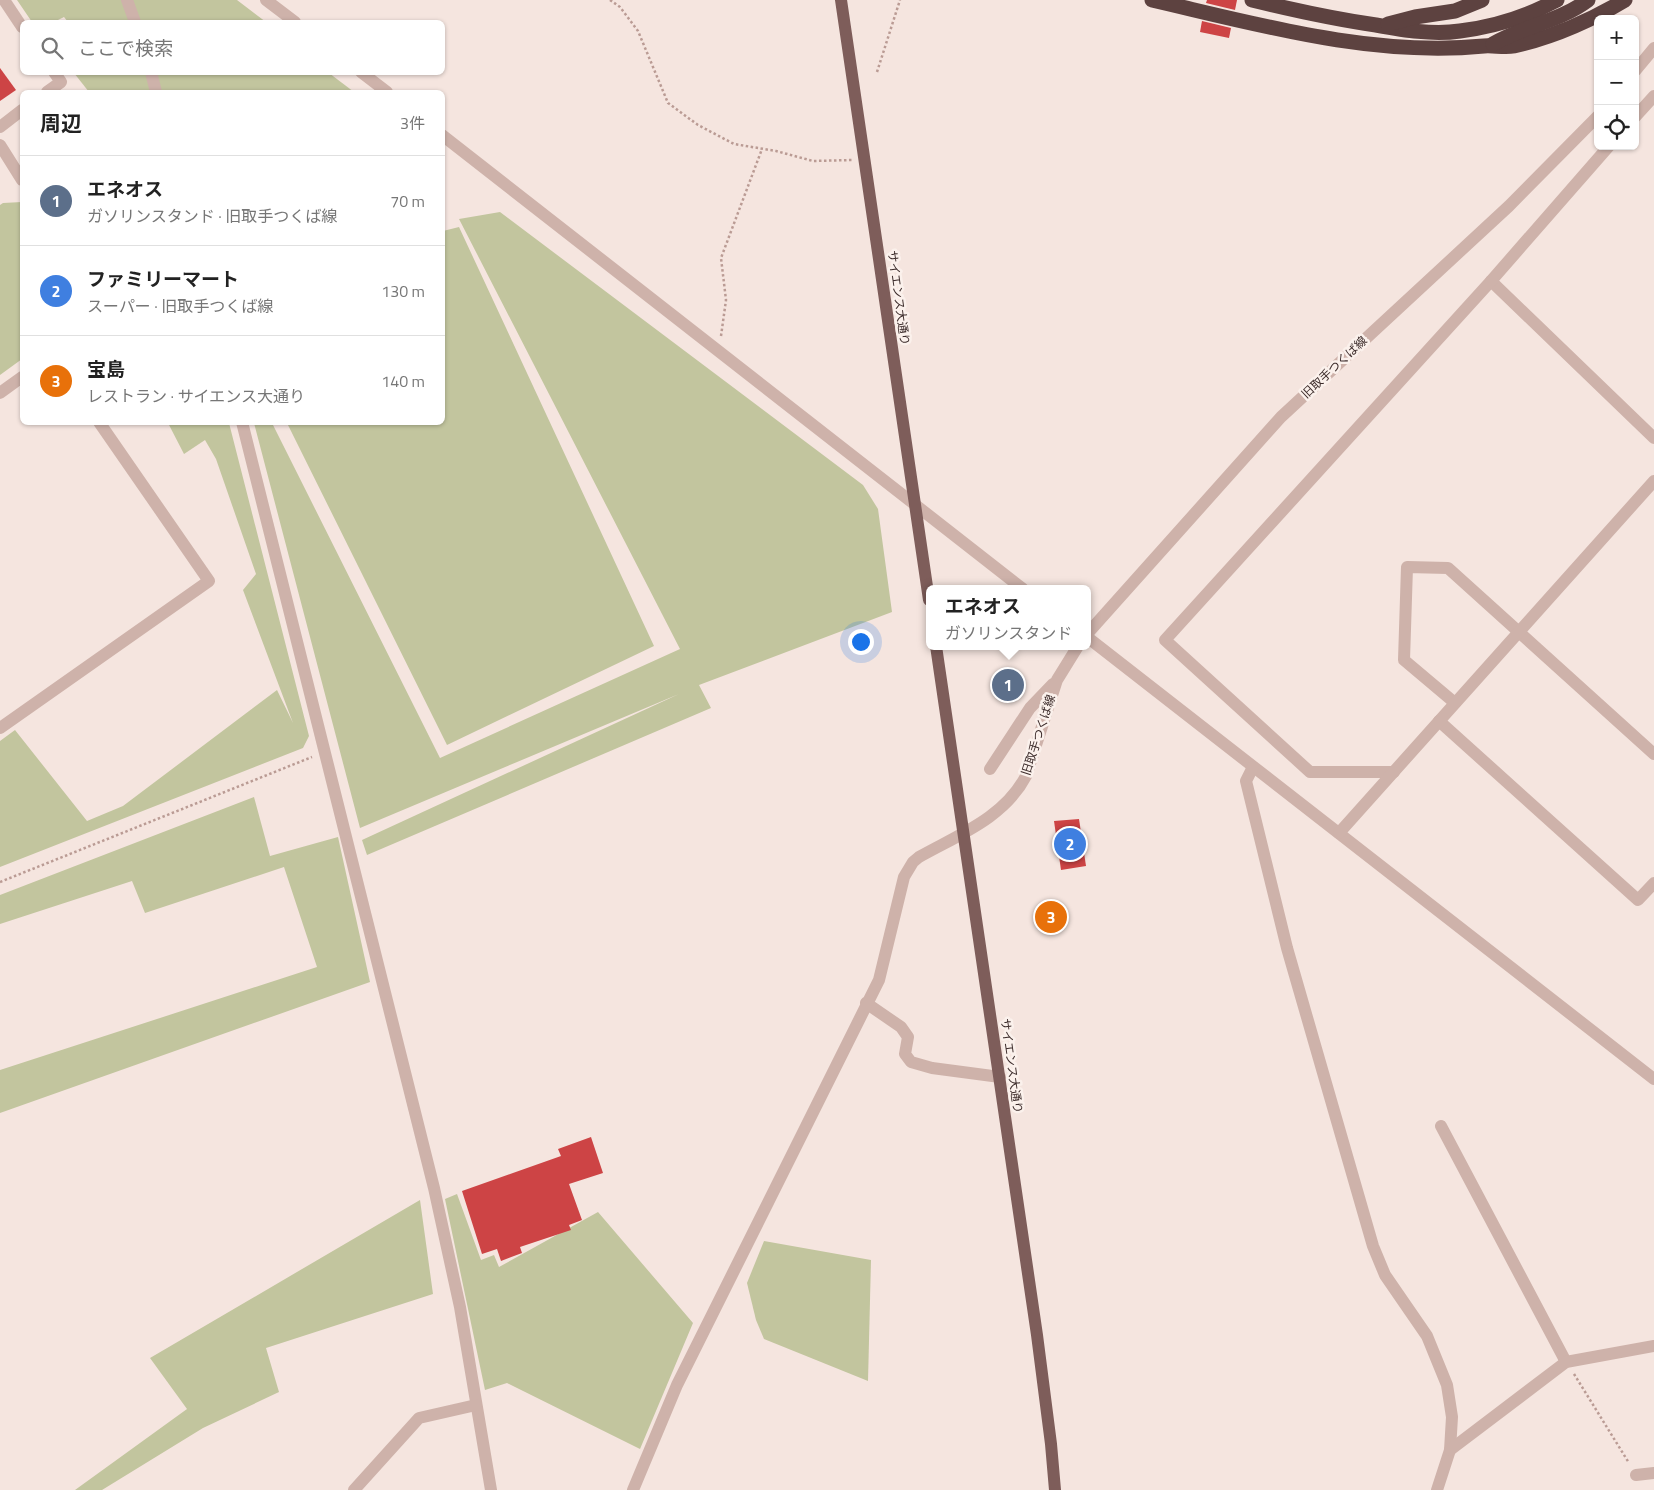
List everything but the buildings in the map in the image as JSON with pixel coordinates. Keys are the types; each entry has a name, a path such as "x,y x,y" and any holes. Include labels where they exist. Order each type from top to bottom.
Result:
{"highway":[{"path":"1152,0 1301,34 1385,46 1449,49 1491,45 1511,46 1554,34 1596,17 1625,0"},
{"path":"1252,0 1310,14 1429,33 1460,31 1536,12 1557,0"},
{"path":"1382,26 1415,17 1455,11 1482,0"},
{"path":"1491,45 1562,15 1588,0"}],"main road":[{"name":"サイエンス大通り","path":"841,0 927,585"},
{"name":"サイエンス大通り","path":"937,650 1039,1345 1055,1490"}],"street":[{"path":"4,0 20,24"},
{"path":"127,0 134,20"},
{"path":"266,0 292,20"},
{"path":"1639,67 1654,48"},
{"path":"49,90 61,82 56,75"},
{"path":"152,75 156,90"},
{"path":"365,75 384,90"},
{"path":"1639,113 1654,96"},
{"path":"0,127 20,112"},
{"name":"旧取手つくば線","path":"1091,631 1281,417 1509,206 1594,120"},
{"path":"445,137 844,451 914,502 1018,585"},
{"path":"0,146 20,177"},
{"path":"1394,772 1310,772 1165,640 1491,281 1606,150"},
{"path":"1491,281 1654,438"},
{"path":"0,393 20,378"},
{"path":"0,728 209,581 101,425"},
{"path":"243,425 434,1188 460,1306 491,1490"},
{"path":"1339,833 1654,481"},
{"path":"1455,703 1404,660 1407,567 1448,568 1654,754"},
{"path":"1091,639 1654,1079"},
{"name":"旧取手つくば線","path":"632,1490 677,1385 879,980 904,878 913,862 919,857 964,834 1007,803 1018,790 1026,776 1056,680 1075,650"},
{"path":"990,769 1030,708 1056,680"},
{"path":"1440,721 1638,900 1654,883"},
{"path":"1253,767 1246,781 1287,948 1373,1246 1385,1275 1426,1336 1440,1364 1451,1403 1450,1450 1436,1490"},
{"path":"866,1003 901,1028 908,1037 905,1054 911,1062 932,1068 1000,1077"},
{"path":"1440,1126 1566,1362"},
{"path":"1450,1450 1566,1362 1654,1346"},
{"path":"354,1490 419,1418 476,1405"},
{"path":"1636,1475 1654,1473"}],"path":[{"path":"610,0 620,7 638,31 668,103 698,125 734,144 813,161 866,161"},
{"path":"877,72 900,0"},
{"path":"718,351 726,300 721,258 762,149"},
{"path":"0,882 325,752"},
{"path":"1566,1362 1636,1475"}],"green space":[{"path":"17,0 237,0 263,20 66,20 64,17 58,20 31,20"},
{"path":"76,75 332,75 351,90 87,90"},
{"path":"20,202 20,360 0,375 0,205 3,203"},
{"path":"500,212 863,485 878,509 892,612 699,685 711,708 367,855 362,840 679,694 360,828 255,425 273,425 440,758 680,649 459,219"},
{"path":"459,227 654,646 447,745 288,425 445,425 445,230"},
{"path":"169,425 230,425 309,736 303,748 0,867 0,741 15,730 87,821 123,806 277,690 293,723 243,590 256,574 216,459 205,440 184,454"},
{"path":"254,797 270,856 338,837 370,982 0,1113 0,1070 317,967 284,867 145,913 132,881 0,924 0,895"},
{"path":"457,1194 481,1260 494,1255 499,1267 598,1212 693,1323 640,1449 507,1383 485,1390 445,1199"},
{"path":"420,1200 433,1294 266,1348 279,1392 203,1428 102,1490 75,1490 187,1409 150,1358"},
{"path":"764,1241 871,1260 868,1381 764,1339 756,1320 747,1283"}],"place":[{"name":"エネオス","path":"1008,685"},
{"name":"ファミリーマート","path":"1070,844"},
{"name":"宝島","path":"1051,917"}]}
